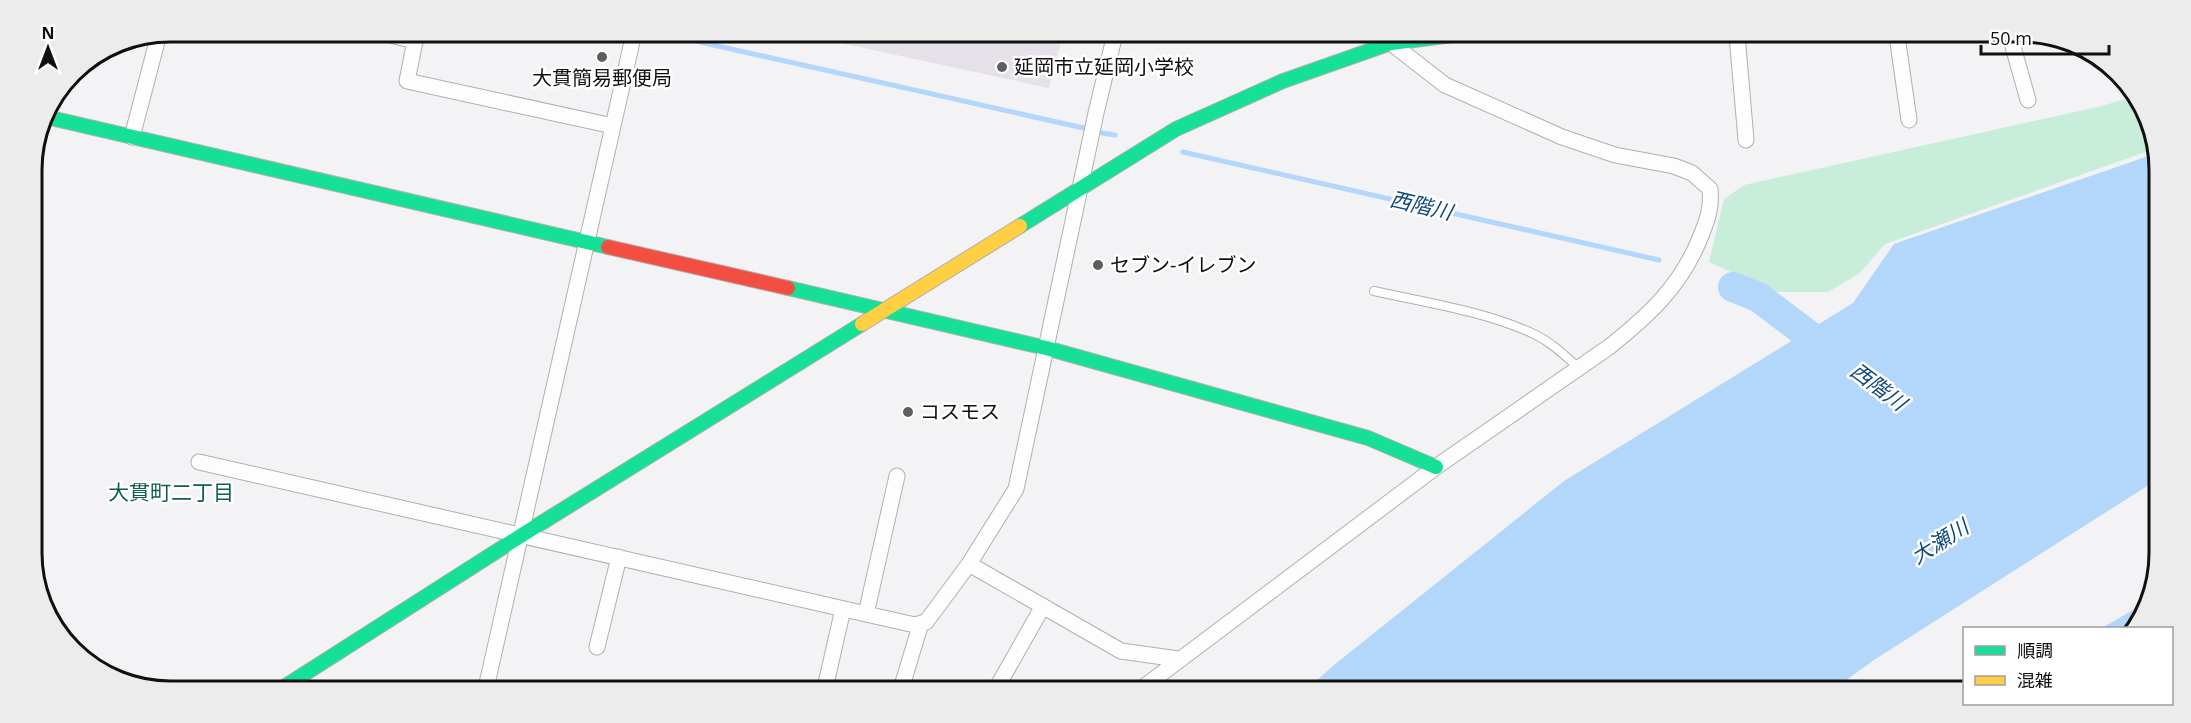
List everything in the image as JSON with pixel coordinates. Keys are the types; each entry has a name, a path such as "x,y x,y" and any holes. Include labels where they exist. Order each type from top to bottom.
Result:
{"street":[{"path":"415,42 407,81 613,126"},
{"path":"488,681 632,42"},
{"path":"199,462 915,625 926,622 969,564 1016,489 1113,42"},
{"path":"293,681 522,535 1082,185 1176,129 1377,42"},
{"path":"1151,681 1436,467 1609,347 1639,323 1677,283 1694,254 1708,219 1712,202 1710,189 1692,173 1674,166 1615,154 1562,137 1445,85 1388,42"},
{"path":"1738,42 1746,140"},
{"path":"1898,42 1909,120"},
{"path":"2012,42 2028,100"},
{"path":"132,137 157,43"},
{"path":"53,119 588,240 1046,348 1368,438 1436,467"},
{"path":"866,614 897,476"},
{"path":"597,647 619,557"},
{"path":"969,564 1121,651 1178,659"},
{"path":"1001,681 1043,606"},
{"path":"827,681 843,609"},
{"path":"904,681 921,623"}],"lane":[{"path":"1374,291 1480,315 1534,334 1553,345 1578,367"}],"shaded area":[{"name":"延岡市立延岡小学校","path":"836,42 1061,42 1049,88"}],"green space":[{"path":"2126,98 2136,113 2148,151 1885,244 1860,273 1828,292 1776,292 1709,262 1724,199 1744,185 2102,106"}],"water":[{"name":"大瀬川","path":"2148,156 2149,485 1874,660 1845,681 1316,681 1564,481 1853,303 1894,244"},
{"path":"2137,608 2125,627 2104,627"}],"waterway":[{"path":"700,42 1088,129"},
{"path":"1102,133 1115,135"},
{"name":"西階川","path":"1183,152 1659,260"},
{"name":"西階川","path":"1733,287 1758,297 1839,358"}],"traffic: fast":[{"path":"1020,226 1176,129 1283,81 1399,42"},
{"path":"53,119 608,247"},
{"path":"788,288 1046,348 1368,438 1436,467"},
{"path":"293,681 522,535 862,324"}],"traffic: slow":[{"path":"862,324 1020,226"}],"traffic: jam":[{"path":"608,247 788,288"}],"place":[{"name":"大貫簡易郵便局","path":"602,57"},
{"name":"延岡市立延岡小学校","path":"1002,67"},
{"name":"セブン-イレブン","path":"1098,265"},
{"name":"コスモス","path":"908,412"}],"district":[{"name":"大貫町二丁目","path":"171,493"}]}
